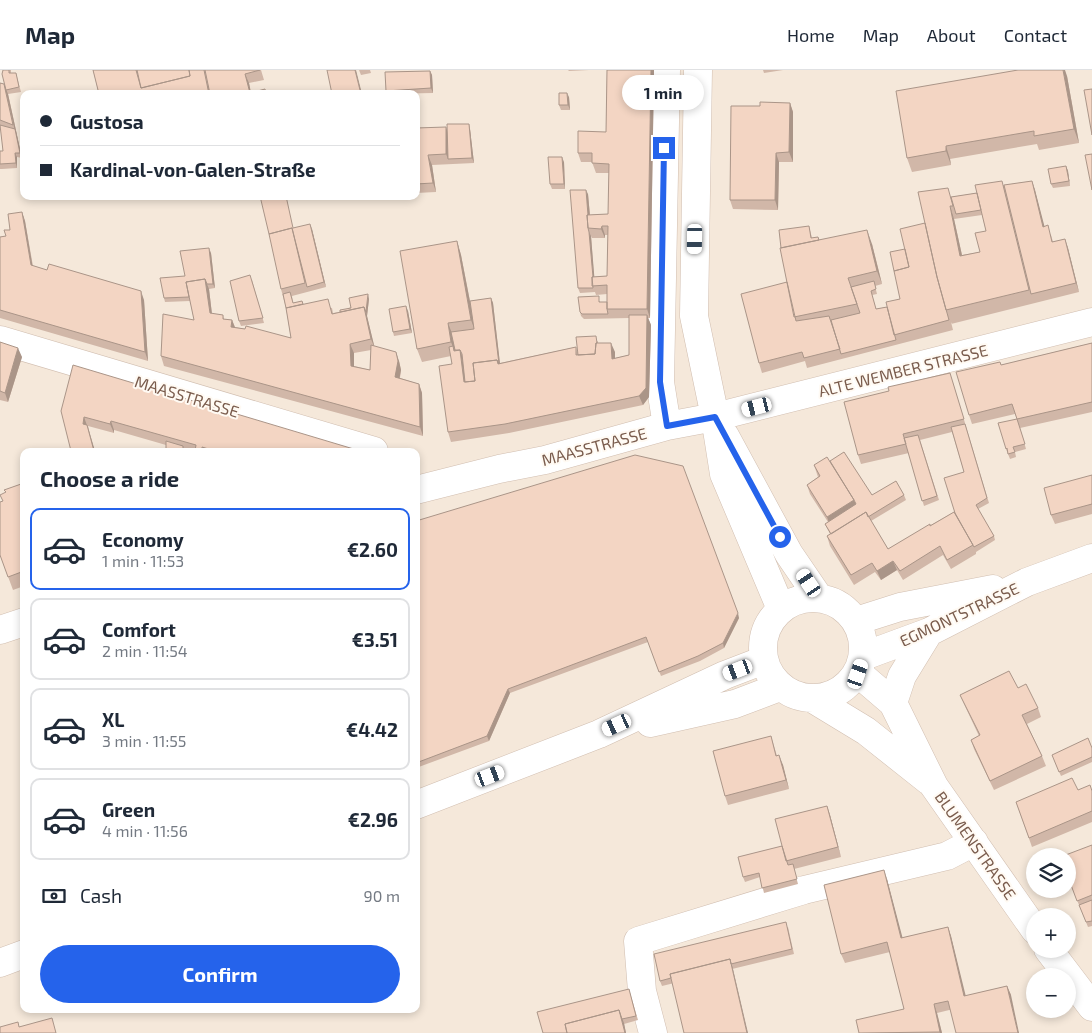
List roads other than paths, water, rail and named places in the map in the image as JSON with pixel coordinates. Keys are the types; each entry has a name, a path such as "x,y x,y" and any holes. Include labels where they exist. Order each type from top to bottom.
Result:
{"street":[{"path":"666,70 660,382 667,426"},
{"path":"698,70 694,316 715,417 724,474 781,609"},
{"name":"ALTE WEMBER STRASSE","path":"715,417 1092,322"},
{"name":"MAASSTRASSE","path":"0,340 364,448"},
{"path":"715,417 789,554 818,598"},
{"name":"MAASSTRASSE","path":"420,489 499,469 545,460 667,426 715,417"},
{"name":"EGMONTSTRASSE","path":"861,665 1027,582 1092,558"},
{"name":"EGMONTSTRASSE","path":"856,621 900,607 1027,582"},
{"path":"818,598 835,603 850,612 863,638 861,665 847,687 832,696 815,700 797,697 780,687 770,675 764,660 763,646 765,632 771,620 781,609 798,600 818,598"},
{"path":"0,630 20,623"},
{"path":"893,703 902,676 929,632"},
{"path":"420,803 599,734 725,675 764,660"},
{"name":"BLUMENSTRASSE","path":"861,665 893,703 934,786 1026,917"},
{"path":"599,734 735,704 780,687"},
{"name":"BLUMENSTRASSE","path":"815,700 866,731 934,786"},
{"path":"653,1033 642,991 638,941 804,890 947,856 974,842"},
{"path":"0,963 20,956"},
{"path":"1055,958 1092,1007"}]}
